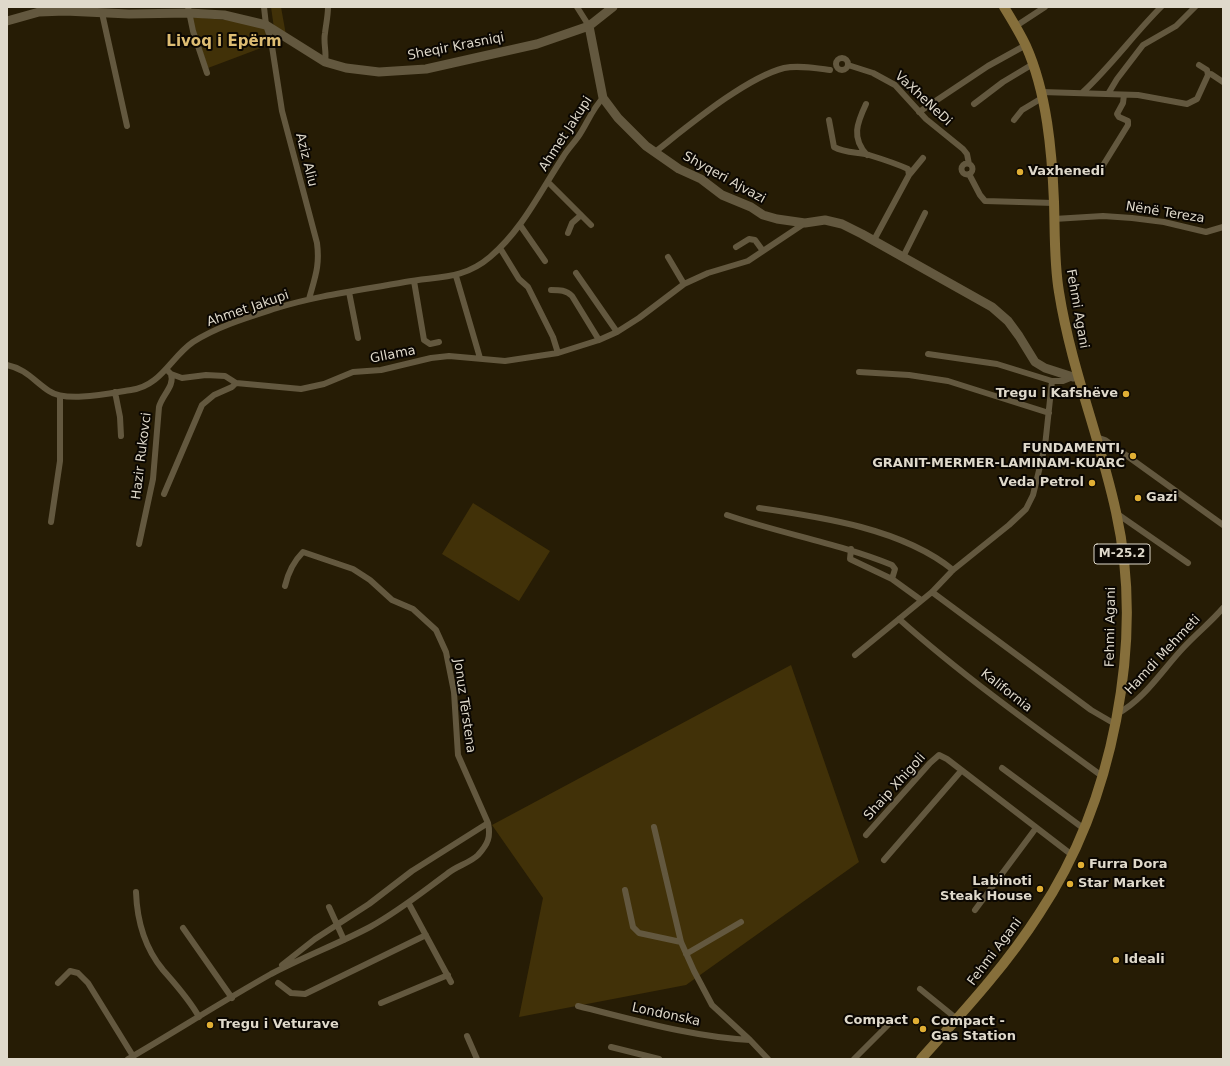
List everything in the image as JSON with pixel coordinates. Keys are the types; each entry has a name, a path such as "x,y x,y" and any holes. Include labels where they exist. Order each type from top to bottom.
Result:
{"main road":[{"name":"Fehmi Agani","path":"921,1059 994,977 1019,944 1041,912 1072,855 1102,776 1116,719 1126,642 1127,605 1116,513 1096,437 1076,376 1058,289 1052,170 1042,95 1026,46 1004,7"}],"street":[{"name":"Aziz Aliu","path":"264,7 266,25 271,40 284,118 317,243 319,260 317,275 309,300"},
{"path":"325,62 325,33 328,18 328,7"},
{"path":"577,7 589,26"},
{"name":"Sheqir Krasniqi","path":"7,21 39,9 102,13 113,10 188,10 224,12 266,25 325,62 346,68 379,72 426,69 537,44 589,26 613,7"},
{"path":"1016,26 1046,7"},
{"path":"1083,92 1095,81 1161,7"},
{"path":"1108,94 1116,79 1143,46 1176,26 1195,7"},
{"path":"188,10 193,31 207,73"},
{"path":"102,13 127,126"},
{"name":"Shyqeri Ajvazi","path":"589,26 603,98 633,135 655,152 684,172 701,179 722,195 751,207 763,215 777,219 805,223 825,220 842,224 874,240 992,307 1008,321 1035,362 1045,368 1076,376"},
{"path":"920,112 988,66 1026,46"},
{"path":"974,104 1002,82 1033,64"},
{"name":"VaXheNeDi","path":"848,65 886,79 902,92 928,122 963,149 969,158 969,164 973,169 970,174 980,195 985,201 1054,203"},
{"path":"1014,120 1022,110 1042,95 1083,92 1138,95 1187,104 1198,99 1208,75 1206,70 1199,65"},
{"name":"Shyqeri Ajvazi","path":"655,152 742,88 772,73 785,68 796,67 830,70"},
{"path":"1208,75 1211,74 1223,82"},
{"path":"1102,167 1128,125 1128,121 1119,117 1117,114 1123,102 1124,95"},
{"name":"Ahmet Jakupi","path":"60,396 85,396 141,389 154,381 192,343 212,331 266,312 309,300 349,292 414,281 456,276 478,266 500,248 520,225 563,157 579,136 596,105 603,98"},
{"path":"866,104 856,130 857,140 867,155"},
{"path":"829,120 834,147 840,151 867,155 901,166 908,169 909,175"},
{"path":"874,240 909,175 923,158"},
{"name":"Ahmet Jakupi","path":"548,182 591,225"},
{"path":"903,257 925,213"},
{"path":"568,232 572,223 581,215"},
{"name":"Nënë Tereza","path":"1054,219 1103,216 1129,217 1164,222 1206,232 1223,227"},
{"name":"Gllama","path":"171,374 182,378 206,375 225,376 236,383 301,389 324,384 354,372 381,370 437,358 480,358 504,361 558,353 599,340 617,332 639,318 684,284 708,273 748,261 805,223"},
{"path":"520,225 545,261"},
{"path":"736,247 749,239 755,240 763,251"},
{"path":"500,248 520,279 528,286 553,337 558,353"},
{"path":"668,258 684,284"},
{"path":"576,273 617,332"},
{"path":"456,276 480,358"},
{"path":"414,281 424,340 430,344 439,342"},
{"path":"551,290 568,292 572,296 599,340"},
{"path":"349,292 358,338"},
{"path":"928,354 997,364 1052,381 1063,381 1076,376"},
{"path":"7,365 29,373 50,392 60,396 60,461 51,522"},
{"path":"166,369 171,374"},
{"path":"860,372 909,375 948,380 1049,413"},
{"name":"Hazir Rukovci","path":"139,544 153,479 160,401 172,384 171,374"},
{"path":"855,655 932,592 953,570 1009,525 1026,509 1030,502 1045,446 1052,381"},
{"path":"164,494 202,405 214,395 232,387 236,383"},
{"path":"115,392 120,417 121,436"},
{"path":"1096,437 1105,440 1223,526"},
{"path":"759,508 837,521 878,532 922,549 941,560 953,570"},
{"path":"1116,513 1188,564"},
{"path":"727,515 754,524 851,549 892,565 895,569 892,579"},
{"path":"851,549 850,559 892,579 921,600"},
{"name":"Jonuz Tërstena","path":"58,983 70,971 78,973 101,1002 130,1057 271,974 344,940 409,904 447,874 478,855 488,841 490,834 488,823 458,755 454,692 446,652 436,630 413,609 392,600 370,580 353,569 320,560 308,553 303,552 294,561 287,574 285,586"},
{"path":"932,592 1091,710 1116,719"},
{"name":"Hamdi Mehmeti","path":"1116,719 1145,692 1184,647 1223,608"},
{"name":"Kalifornia","path":"899,619 929,646 1034,727 1102,776"},
{"name":"Shaip Xhigoli","path":"866,835 938,756 947,759 1072,855"},
{"path":"1002,768 1083,828"},
{"path":"884,860 961,771"},
{"path":"271,974 315,939 369,904 412,870 488,823"},
{"name":"Londonska","path":"654,827 681,942 705,996 712,1005 768,1059"},
{"path":"975,910 1036,828"},
{"path":"625,890 633,927 639,933 681,942"},
{"path":"136,892 140,928 149,949 162,968 193,1006 198,1017"},
{"path":"409,904 451,982"},
{"path":"329,907 344,940"},
{"path":"686,954 742,922"},
{"path":"183,928 232,998"},
{"path":"278,983 290,993 305,994 426,935"},
{"path":"381,1003 448,975"},
{"path":"920,989 957,1019"},
{"name":"Londonska","path":"578,1006 655,1025 713,1037 750,1040"},
{"path":"854,1059 889,1024"},
{"path":"467,1036 477,1059"},
{"path":"611,1047 659,1059"}],"shaded area":[{"path":"271,7 281,7 286,35 274,28"},
{"path":"191,17 238,21 265,29 269,45 208,68"},
{"path":"473,503 550,551 519,601 442,554"},
{"path":"791,665 859,862 686,985 519,1017 543,898 492,825"}],"place":[{"name":"Vaxhenedi","path":"1020,172"},
{"name":"Tregu i Kafshëve","path":"1126,394"},
{"name":"FUNDAMENTI, GRANIT-MERMER-LAMINAM-KUARC","path":"1133,456"},
{"name":"Veda Petrol","path":"1092,483"},
{"name":"Gazi","path":"1138,498"},
{"name":"Furra Dora","path":"1081,865"},
{"name":"Star Market","path":"1070,884"},
{"name":"Labinoti Steak House","path":"1040,889"},
{"name":"Ideali","path":"1116,960"},
{"name":"Compact","path":"916,1021"},
{"name":"Tregu i Veturave","path":"210,1025"},
{"name":"Compact - Gas Station","path":"923,1029"}],"district":[{"name":"Livoq i Epërm","path":"224,42"}]}
